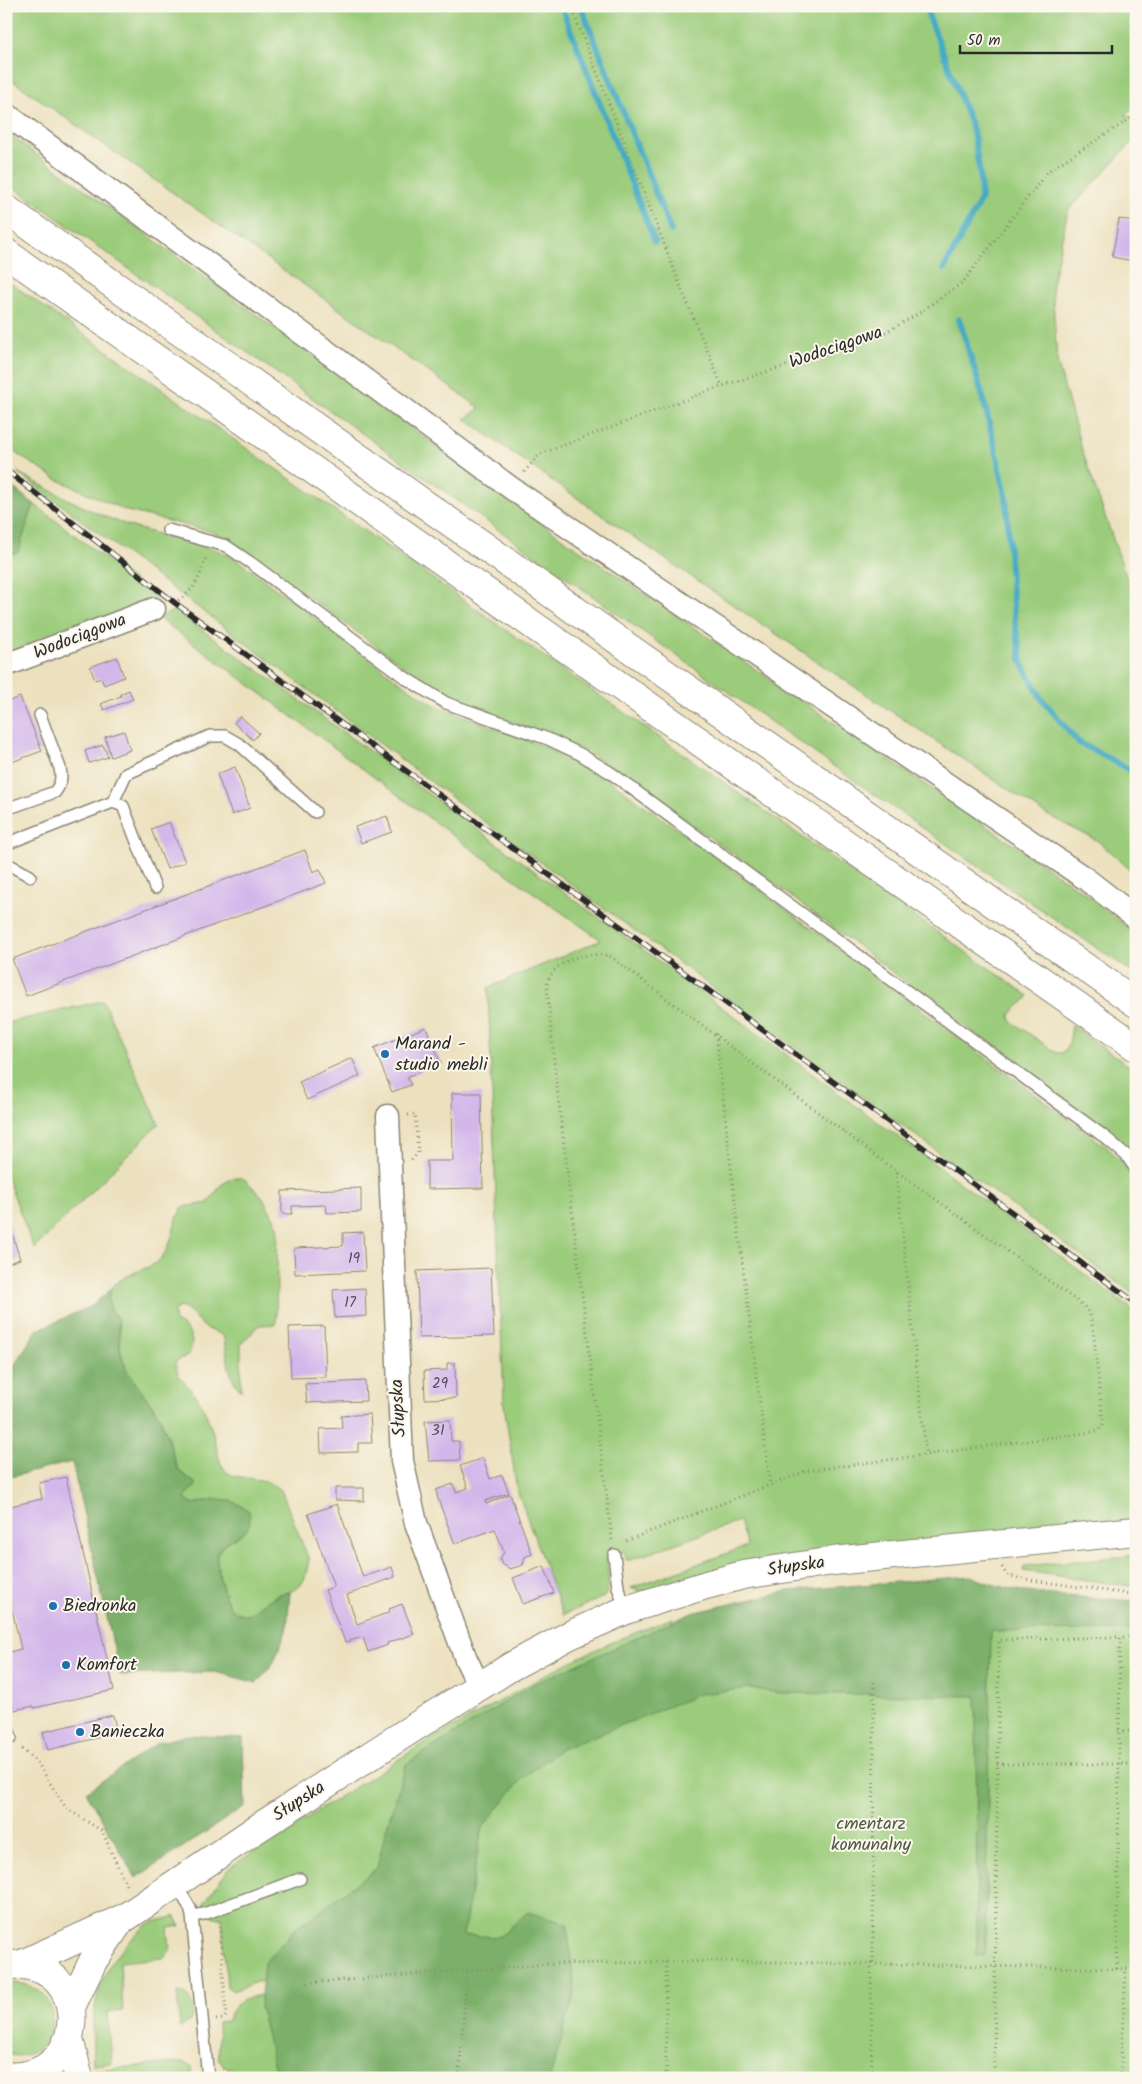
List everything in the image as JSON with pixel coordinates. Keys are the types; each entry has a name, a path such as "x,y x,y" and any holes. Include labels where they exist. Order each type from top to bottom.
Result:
{"main road":[{"path":"6,209 1136,1003"},
{"path":"6,253 565,648 1136,1047"},
{"name":"Słupska","path":"13,1965 120,1921 175,1883 479,1686 534,1654 626,1610 743,1575 784,1568 1136,1531"},
{"name":"Słupska","path":"71,2007 93,1961 120,1921"},
{"path":"6,2076 17,2078 41,2072 55,2062 63,2052 69,2039 72,2024 71,2007 61,1987 37,1968 13,1965"},
{"path":"69,2039 79,2078"}],"street":[{"path":"6,114 511,488 1086,879 1136,918"},
{"name":"Wodociągowa","path":"6,666 154,610"},
{"name":"Słupska","path":"388,1116 402,1460 416,1524 466,1659 479,1686"}],"lane":[{"path":"168,530 226,546 407,679 446,703 548,739 580,754 611,773 1106,1138 1127,1156 1136,1169"},
{"path":"6,809 55,792 60,786 62,777 60,768 40,715"},
{"path":"114,802 126,774 210,736 225,736 239,744 315,812"},
{"path":"6,844 114,802 123,806 155,888"},
{"path":"6,863 30,876"},
{"path":"613,1551 618,1587 626,1610"},
{"path":"6,1722 8,1739"},
{"path":"192,1916 204,1914 300,1879"},
{"path":"175,1883 190,1908 192,1916 208,2078"}],"path":[{"path":"571,6 684,295 722,386"},
{"name":"Wodociągowa","path":"511,488 540,454 722,386 875,338 914,317 963,282 1048,170 1136,115"},
{"path":"154,610 175,603 192,591 199,579 212,541"},
{"path":"594,954 610,956 716,1034 896,1171 1084,1306 1090,1314 1094,1337 1103,1424 1100,1430 806,1471 770,1484 613,1551 555,1071 548,978 556,966 568,961 594,954"},
{"path":"716,1034 770,1484"},
{"path":"896,1171 926,1454"},
{"path":"1001,1562 1007,1575 1136,1595"},
{"path":"994,2078 999,1640 1136,1636"},
{"path":"1117,1969 1120,1637"},
{"path":"872,2078 874,1678"},
{"path":"1118,1731 1136,1731"},
{"path":"8,1739 37,1762 66,1808 102,1831 130,1895"},
{"path":"997,1764 1136,1764"},
{"path":"204,1914 207,1919 214,1922 219,1921 221,1939 226,2016 213,2024"},
{"path":"666,1962 666,2078"},
{"path":"308,1983 550,1964 666,1962 872,1963 1136,1969"},
{"path":"1120,2078 1126,1969"},
{"path":"458,2078 467,1970"},
{"path":"217,2064 229,2072 228,2078"}],"green space":[{"path":"6,6 1136,6 1136,108 1125,114 1136,120 1136,138 1068,211 1052,284 1057,361 1082,450 1136,605 1136,875 1098,841 1045,814 754,619 537,470 465,419 480,408 6,76"},
{"path":"6,132 562,538 1095,900 1136,936 1136,975 836,768 6,182"},
{"path":"6,280 1029,996 1010,1015 1011,1021 1057,1053 1062,1053 1069,1044 1072,1026 1136,1071 1136,1157 1121,1142 754,869 610,766 583,750 471,706 434,688 230,540 209,531 127,511 56,479 6,447"},
{"path":"17,472 71,501 113,520 196,543 236,559 403,684 433,704 573,758 594,769 695,842 1109,1149 1125,1165 1136,1187 1136,1296 454,799"},
{"path":"6,482 34,504 18,552 6,556"},
{"path":"34,504 157,598 6,657 6,556 18,551"},
{"path":"175,610 682,978 1136,1312 1136,1519 643,1592 631,1588 747,1546 739,1521 630,1560 626,1560 625,1551 607,1558 608,1588 604,1597 563,1615 517,1490 504,1405 488,988 601,940 463,843 159,618"},
{"path":"103,1001 159,1124 34,1249 6,1175 6,1023"},
{"path":"232,1178 243,1178 262,1196 278,1226 276,1324 260,1325 241,1343 241,1391 230,1372 223,1336 210,1330 188,1311 179,1307 174,1311 175,1322 185,1328 191,1336 192,1345 188,1356 179,1359 175,1363 179,1376 198,1398 207,1416 220,1462 226,1472 234,1476 266,1481 281,1490 309,1560 305,1578 300,1586 290,1592 278,1594 248,1615 236,1612 228,1604 217,1565 219,1551 244,1532 214,1499 194,1504 185,1499 188,1479 177,1467 157,1412 124,1365 121,1353 119,1323 108,1302 110,1291 115,1285 128,1276 152,1265 163,1255 183,1207 208,1203 221,1185"},
{"path":"112,1288 108,1299 111,1311 118,1320 120,1350 127,1371 160,1417 177,1468 194,1482 196,1486 187,1493 185,1499 194,1504 217,1499 229,1500 249,1511 250,1520 248,1527 244,1532 226,1543 217,1555 219,1573 228,1604 236,1612 248,1615 272,1598 290,1592 287,1629 274,1662 257,1683 215,1672 120,1675 72,1462 6,1478 6,1378 37,1330 92,1306"},
{"path":"1136,1555 1136,1587 1023,1571 1024,1566"},
{"path":"971,1576 989,1583 1030,1592 1136,1601 1136,1630 991,1631 985,1955 977,1956 976,1696 779,1693 750,1688 700,1694 559,1750 522,1779 482,1828 463,1935 499,1937 528,1912 567,1924 575,1992 550,2078 304,2078 275,2071 260,2007 264,1963 294,1930 377,1868 385,1833 406,1764 534,1684 692,1613 787,1591"},
{"name":"cmentarz komunalny","path":"1136,1603 1136,2078 298,2078 301,2057 272,1981 256,1982 233,1991 227,1987 222,1918 214,1918 207,1913 204,1903 230,1867 432,1738 560,1667 615,1641 673,1618 673,1622"},
{"path":"187,1735 243,1738 245,1806 136,1878 86,1792 157,1743"},
{"path":"176,1916 180,1926 168,1928 170,1951 163,1958 120,1962 123,2010 108,2012 112,2063 93,2065 94,2013 101,1983 108,1968 117,1954 150,1923"},
{"path":"15,1983 33,1987 46,1997 52,2010 52,2025 47,2038 38,2049 24,2055 6,2054 6,1984"},
{"path":"177,1992 187,1995 193,2007 190,2021 180,2028"},
{"path":"295,1992 295,2018 287,2078 246,2078 231,2075 232,2069 223,2065 219,2058 218,2022 228,2021 231,2012 237,2005 254,1996"},
{"path":"185,2062 192,2066 190,2078 95,2078 93,2070"}],"building":[{"path":"1119,219 1136,221 1136,245 1133,261 1112,257"},
{"path":"117,657 124,677 104,685 101,678 95,680 90,667"},
{"path":"129,690 133,699 104,710 101,704 121,696 120,694"},
{"path":"20,697 42,751 6,764 6,702"},
{"path":"240,716 259,733 253,740 234,723"},
{"path":"124,731 130,750 111,757 105,737"},
{"path":"103,745 108,757 89,763 85,751"},
{"path":"235,767 250,808 232,815 217,774"},
{"path":"387,816 392,832 361,843 355,827"},
{"path":"169,822 185,862 167,869 151,829"},
{"path":"305,850 313,872 320,869 326,883 26,996 12,959"},
{"path":"426,1027 441,1063 407,1077 411,1085 392,1092 374,1048"},
{"path":"352,1058 360,1076 307,1100 299,1082"},
{"path":"452,1093 481,1093 483,1188 427,1189 427,1161 453,1161"},
{"path":"361,1188 361,1212 327,1213 326,1205 292,1206 292,1214 282,1214 282,1191"},
{"path":"6,1214 20,1259 6,1264"},
{"path":"363,1232 365,1271 295,1274 294,1248 343,1246 343,1233"},
{"path":"491,1268 494,1336 419,1338 417,1271"},
{"path":"365,1288 366,1316 335,1318 333,1290"},
{"path":"324,1326 326,1377 291,1378 289,1327"},
{"path":"447,1363 455,1363 456,1398 425,1399 424,1371 447,1370"},
{"path":"365,1381 366,1401 307,1403 305,1384"},
{"path":"370,1414 372,1443 358,1443 358,1452 321,1453 320,1429 342,1428 341,1416"},
{"path":"450,1420 451,1441 459,1441 460,1460 429,1461 425,1421"},
{"path":"483,1458 490,1479 502,1475 509,1493 485,1501 486,1504 510,1494 532,1554 525,1557 523,1565 510,1569 502,1564 500,1559 504,1552 495,1529 455,1544 438,1499 436,1490 453,1484 456,1492 468,1488 460,1466"},
{"name":"Biedronka","path":"66,1477 114,1690 34,1708 34,1706 14,1710 6,1677 6,1653 21,1649 6,1583 6,1507 42,1499 39,1483"},
{"path":"335,1488 364,1488 364,1501 335,1500"},
{"path":"337,1504 363,1577 392,1567 395,1577 347,1595 357,1624 390,1612 389,1609 402,1604 414,1634 368,1652 363,1637 345,1642 325,1590 334,1587 308,1514"},
{"path":"544,1566 554,1593 523,1604 513,1578"},
{"name":"Banieczka","path":"113,1715 117,1733 48,1750 43,1732"}],"waterway":[{"path":"561,6 655,242"},
{"path":"581,6 671,231"},
{"path":"925,6 973,130 980,174 981,199 944,269"},
{"path":"959,319 983,397 1006,495 1011,583 1015,624 1022,663 1041,698 1078,742 1136,773"}],"railway":[{"path":"6,470 175,603 1136,1303"}],"place":[{"name":"Marand - studio mebli","path":"385,1054"},
{"name":"Biedronka","path":"53,1606"},
{"name":"Komfort","path":"66,1665"},
{"name":"Banieczka","path":"80,1732"}]}
